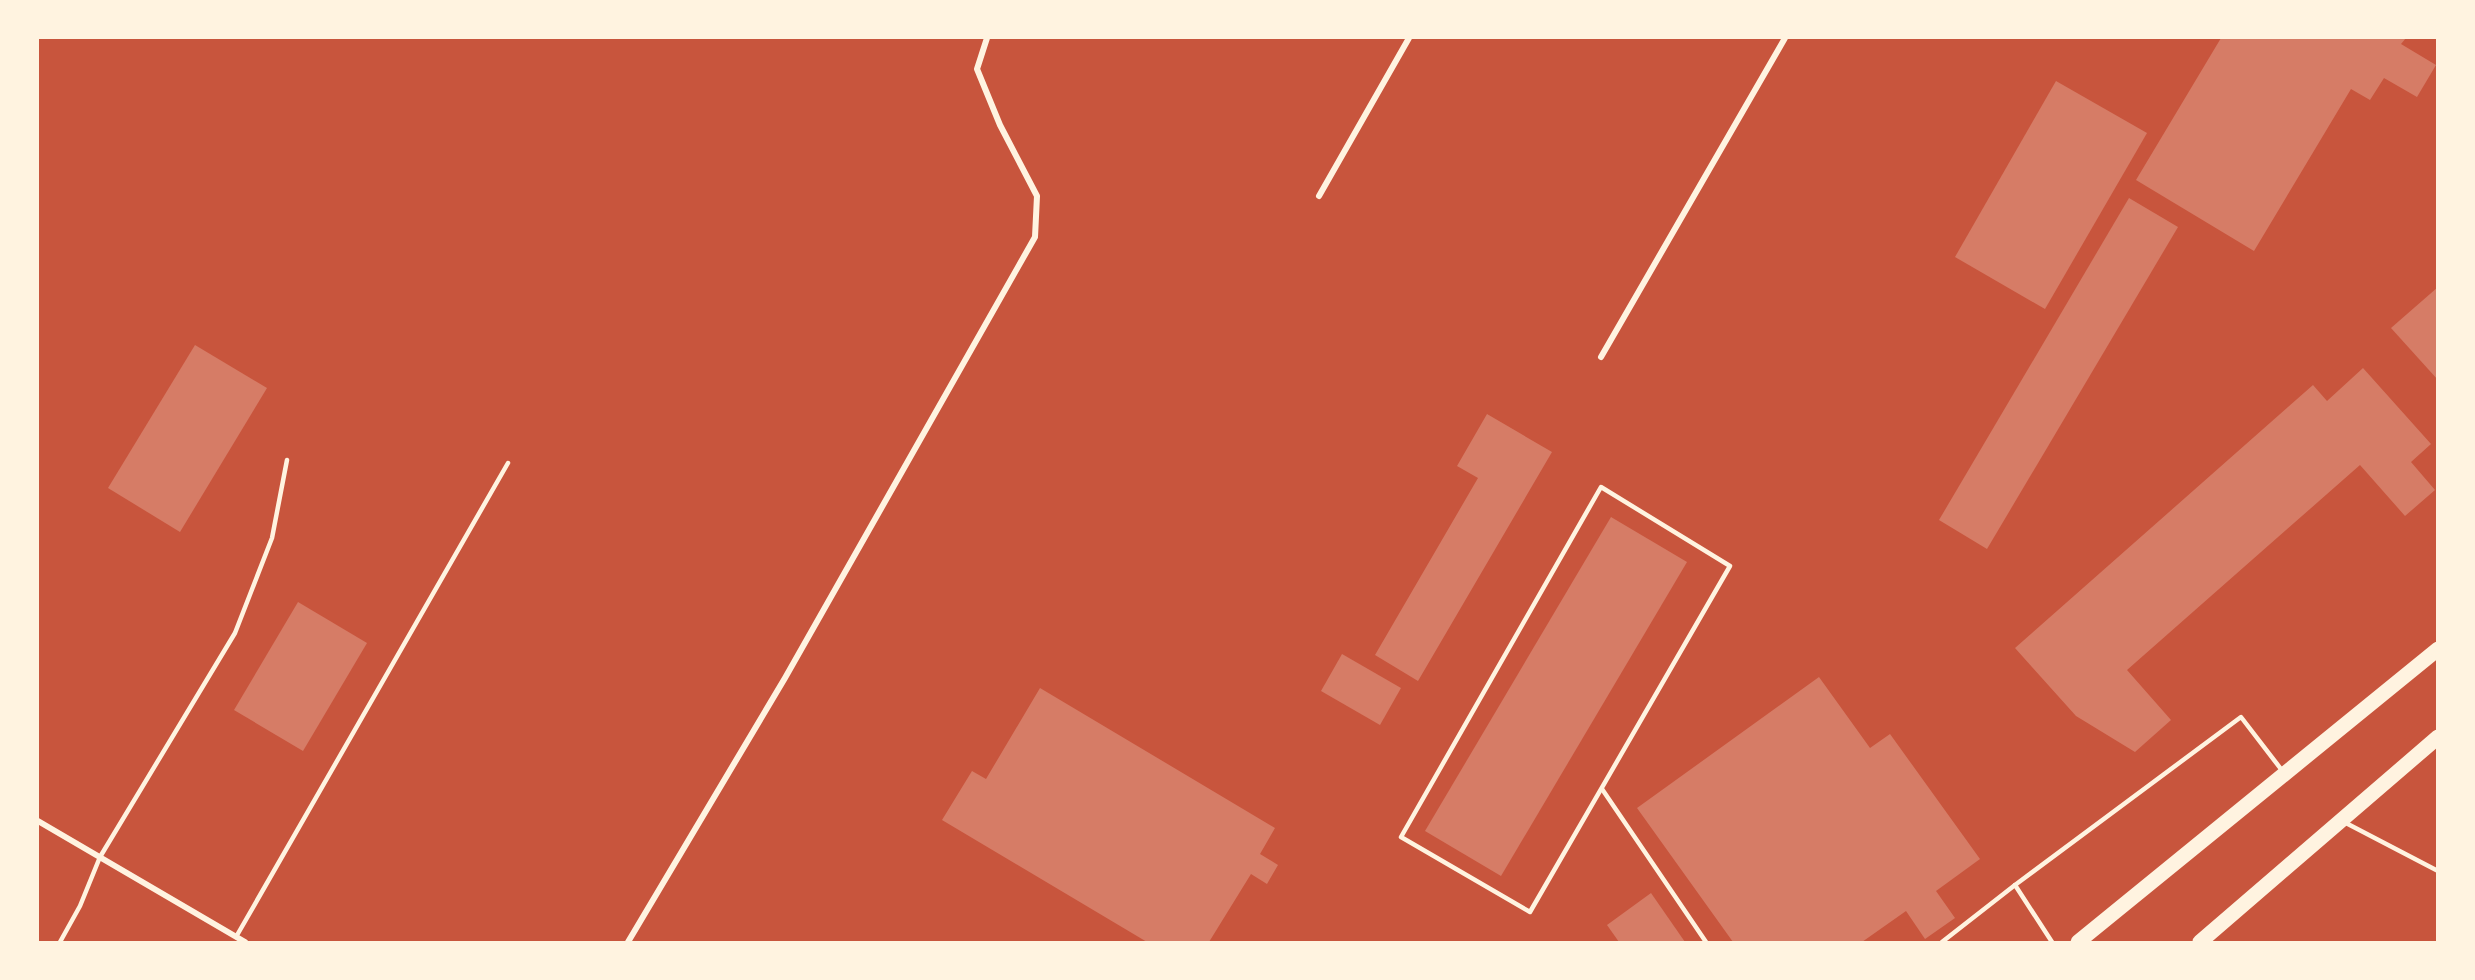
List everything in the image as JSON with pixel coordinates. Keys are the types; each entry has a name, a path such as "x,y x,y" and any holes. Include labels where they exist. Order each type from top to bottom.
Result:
{"main road":[{"path":"2078,942 2438,649"},
{"path":"2200,942 2436,740"}],"street":[{"path":"628,942 785,678 1035,237 1037,196 1000,124 977,69 987,38"},
{"path":"1319,196 1409,38"},
{"path":"1601,357 1785,38"},
{"path":"38,821 245,942"}],"lane":[{"path":"60,942 80,906 100,857 235,633 272,538 287,460"},
{"path":"236,937 508,463"},
{"path":"1601,487 1730,566 1602,789 1530,912 1401,837 1601,487"},
{"path":"1942,942 2241,717 2285,775"},
{"path":"1602,789 1706,942"},
{"path":"2341,820 2438,872"},
{"path":"2015,885 2052,942"}],"building":[{"path":"2221,38 2406,38 2401,44 2436,65 2417,97 2384,78 2370,100 2351,89 2254,251 2136,180"},
{"path":"2056,81 2147,133 2045,309 1955,257"},
{"path":"2129,198 2178,227 1987,549 1939,520"},
{"path":"2438,287 2438,380 2391,328"},
{"path":"195,345 267,388 180,532 108,488"},
{"path":"2363,368 2431,444 2411,462 2435,490 2405,516 2360,465 2127,670 2171,720 2135,752 2076,716 2015,648 2313,385 2327,401"},
{"path":"1487,414 1552,452 1418,681 1375,655 1478,478 1457,466"},
{"path":"1611,517 1687,562 1501,876 1425,831"},
{"path":"298,602 367,643 303,751 234,710"},
{"path":"1342,654 1401,688 1380,725 1321,691"},
{"path":"1819,677 1870,748 1890,734 1980,859 1936,891 1955,918 1925,939 1906,911 1862,942 1733,942 1637,808"},
{"path":"1040,688 1275,828 1260,854 1278,865 1267,884 1251,874 1209,942 1147,942 942,820 972,771 986,779"},
{"path":"1651,893 1685,942 1619,942 1607,925"}]}
